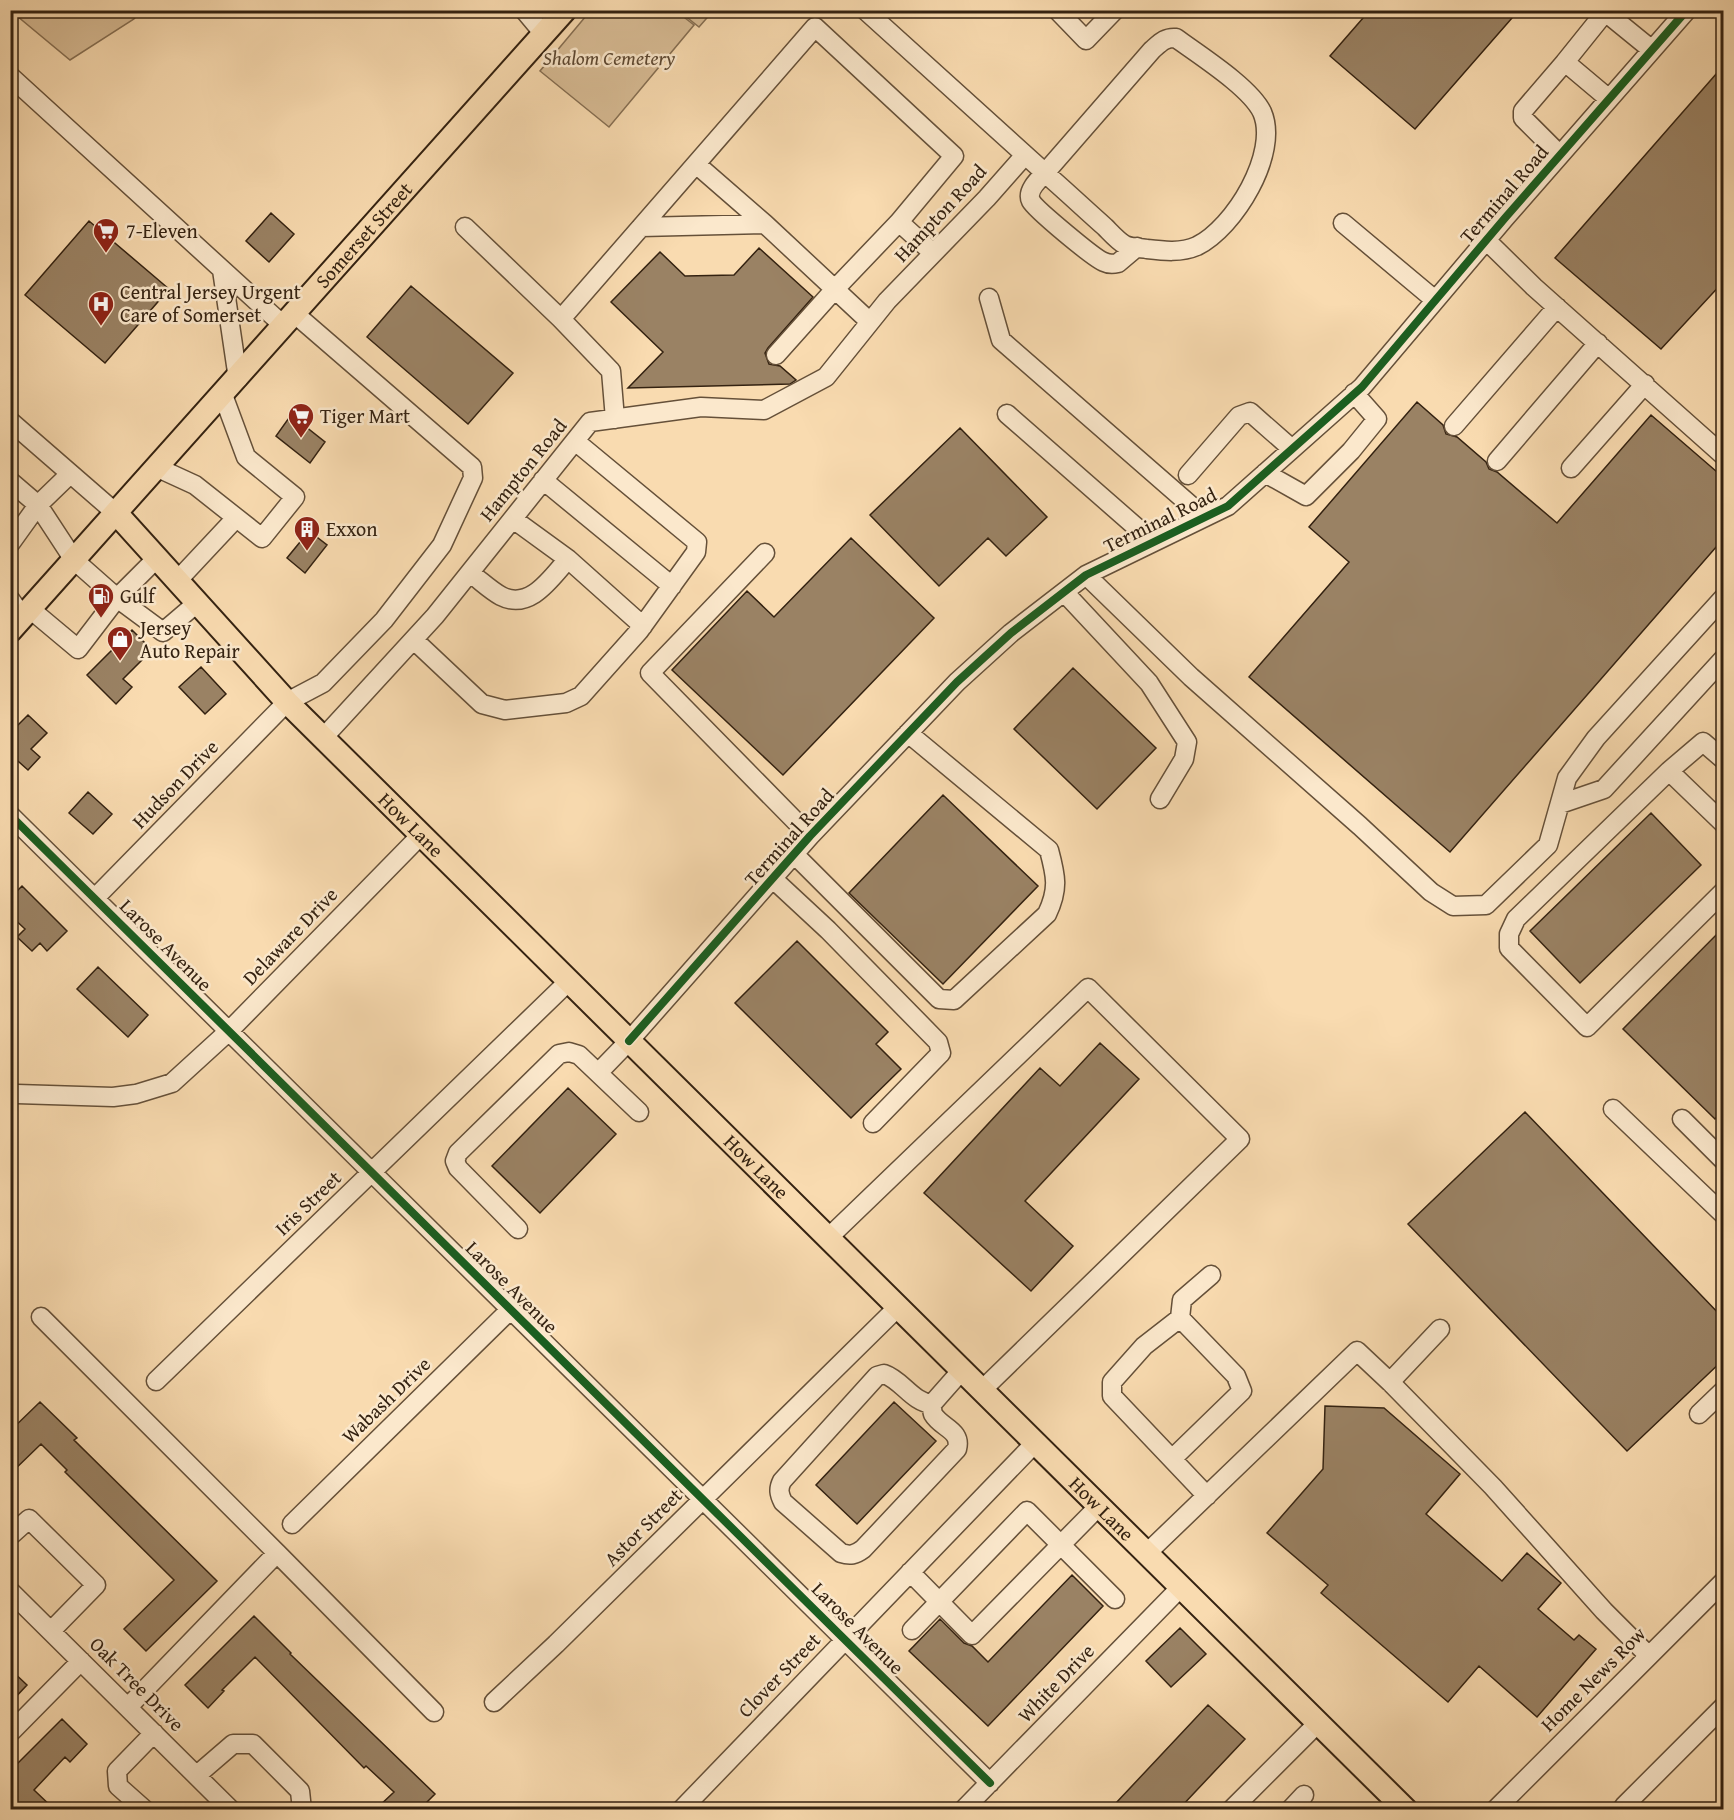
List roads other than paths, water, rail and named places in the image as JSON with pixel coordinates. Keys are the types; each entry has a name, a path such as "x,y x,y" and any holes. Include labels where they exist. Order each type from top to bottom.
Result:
{"main road":[{"name":"Somerset Street","path":"18,614 74,560 117,514 565,10"},
{"name":"How Lane","path":"117,514 287,702 1406,1809"}],"street":[{"path":"524,10 544,34"},
{"path":"865,10 1024,155 1045,173 1131,247 1178,251 1197,246 1214,234 1233,213 1251,186 1266,142 1266,122 1261,110 1250,95 1176,38 1164,39 1152,50 1045,173 1035,184 1030,194 1031,201 1052,221 1104,262 1118,263 1131,247"},
{"path":"1056,10 1086,40 1115,10"},
{"name":"Terminal Road","path":"598,1073 810,836 965,675 1011,633 1086,575 1228,506 1354,393 1687,10"},
{"path":"1560,155 1523,118 1523,111 1602,16 1609,15 1652,50"},
{"path":"561,319 815,27 954,156 899,222 776,355"},
{"path":"1565,62 1609,99"},
{"name":"Hudson Drive","path":"10,76 222,270 289,320 472,467 473,478 442,544 384,620 323,683 287,702 95,898"},
{"name":"Hampton Road","path":"323,738 414,640 590,423 701,407 764,410 826,377 887,301 987,198 1024,155"},
{"path":"696,164 765,224 870,322"},
{"path":"899,222 933,254"},
{"path":"1343,223 1435,300"},
{"path":"641,227 765,224"},
{"path":"465,227 561,319 611,371 615,419"},
{"path":"1486,240 1557,307 1724,456"},
{"path":"158,468 195,486 262,538 295,497 246,457 230,387 222,270"},
{"path":"989,298 1001,340 1204,517"},
{"path":"1454,426 1557,307"},
{"path":"1497,461 1598,344"},
{"path":"1571,468 1645,384"},
{"path":"1265,473 1306,496 1352,451 1377,419 1354,393"},
{"path":"1188,475 1239,416 1250,412 1292,449"},
{"path":"1007,414 1152,541"},
{"path":"13,430 117,514"},
{"path":"414,640 482,705 505,710 566,703 581,696 643,626 696,552 697,542 575,441"},
{"path":"10,544 38,505 70,474"},
{"path":"543,480 672,586"},
{"path":"10,481 38,505 74,560 117,598 162,632 197,603"},
{"path":"177,581 236,518"},
{"path":"513,519 568,559 643,626"},
{"path":"765,553 650,673 810,836"},
{"path":"18,614 78,649 117,598 156,559"},
{"path":"470,573 501,596 516,601 536,594 568,559"},
{"path":"1086,575 1191,677 1431,892 1453,906 1486,905 1548,845 1568,778 1596,738 1724,597"},
{"path":"1064,592 1149,683 1187,742 1184,759 1160,799"},
{"path":"1560,804 1604,789 1724,657"},
{"path":"794,854 939,999 954,1000 1047,914 1055,899 1056,876 1049,850 908,733"},
{"path":"1724,760 1703,742 1669,771 1516,919 1509,934 1509,948 1587,1027 1724,891"},
{"path":"1669,771 1724,824"},
{"name":"Larose Avenue","path":"10,815 990,1783"},
{"name":"Delaware Drive","path":"17,1094 113,1097 136,1094 172,1083 229,1030 421,835"},
{"path":"772,878 828,930 938,1042 941,1053 873,1123"},
{"name":"Iris Street","path":"156,1381 569,981"},
{"path":"828,1238 1088,988 1240,1139 982,1390"},
{"path":"518,1228 458,1168 455,1161 458,1153 559,1054 569,1052 579,1055 639,1112"},
{"path":"1614,1109 1724,1215"},
{"path":"1682,1119 1724,1161"},
{"path":"1207,1496 1112,1396 1112,1382 1144,1346 1180,1318 1182,1300 1211,1275"},
{"name":"Astor Street","path":"494,1702 556,1644 898,1307"},
{"name":"Wabash Drive","path":"292,1524 511,1309"},
{"path":"40,1317 434,1712"},
{"path":"1172,1459 1242,1391 1236,1376 1180,1318"},
{"path":"1390,1382 1440,1329"},
{"path":"1147,1554 1357,1351 1493,1487 1604,1611 1649,1656"},
{"path":"932,1404 922,1403 891,1376 884,1374 878,1376 782,1481 779,1494 783,1502 840,1553 857,1554 957,1449 959,1442 956,1435 933,1414 932,1404 962,1370"},
{"path":"1699,1414 1724,1390"},
{"name":"Clover Street","path":"681,1809 1035,1443"},
{"path":"910,1572 972,1635 1099,1506"},
{"path":"912,1629 1027,1511 1115,1599"},
{"path":"10,1536 29,1519 96,1585 51,1631"},
{"path":"128,1707 277,1553"},
{"name":"Home News Row","path":"1495,1809 1724,1581"},
{"name":"White Drive","path":"963,1809 1181,1587"},
{"name":"Oak Tree Drive","path":"10,1591 197,1775 225,1807"},
{"path":"10,1733 81,1660"},
{"path":"1628,1809 1624,1806 1724,1706"},
{"path":"1231,1809 1318,1722"},
{"path":"145,1809 118,1786 117,1771 154,1733"},
{"path":"197,1775 233,1744 253,1744 300,1791 302,1809"},
{"path":"1290,1809 1304,1796"}],"place":[{"name":"7-Eleven","path":"106,254"},
{"name":"Central Jersey Urgent Care of Somerset","path":"101,327"},
{"name":"Tiger Mart","path":"301,439"},
{"name":"Exxon","path":"307,552"},
{"name":"Gulf","path":"101,619"},
{"name":"Jersey Auto Repair","path":"120,662"}],"park label":[{"name":"Shalom Cemetery","path":"609,58"}]}
